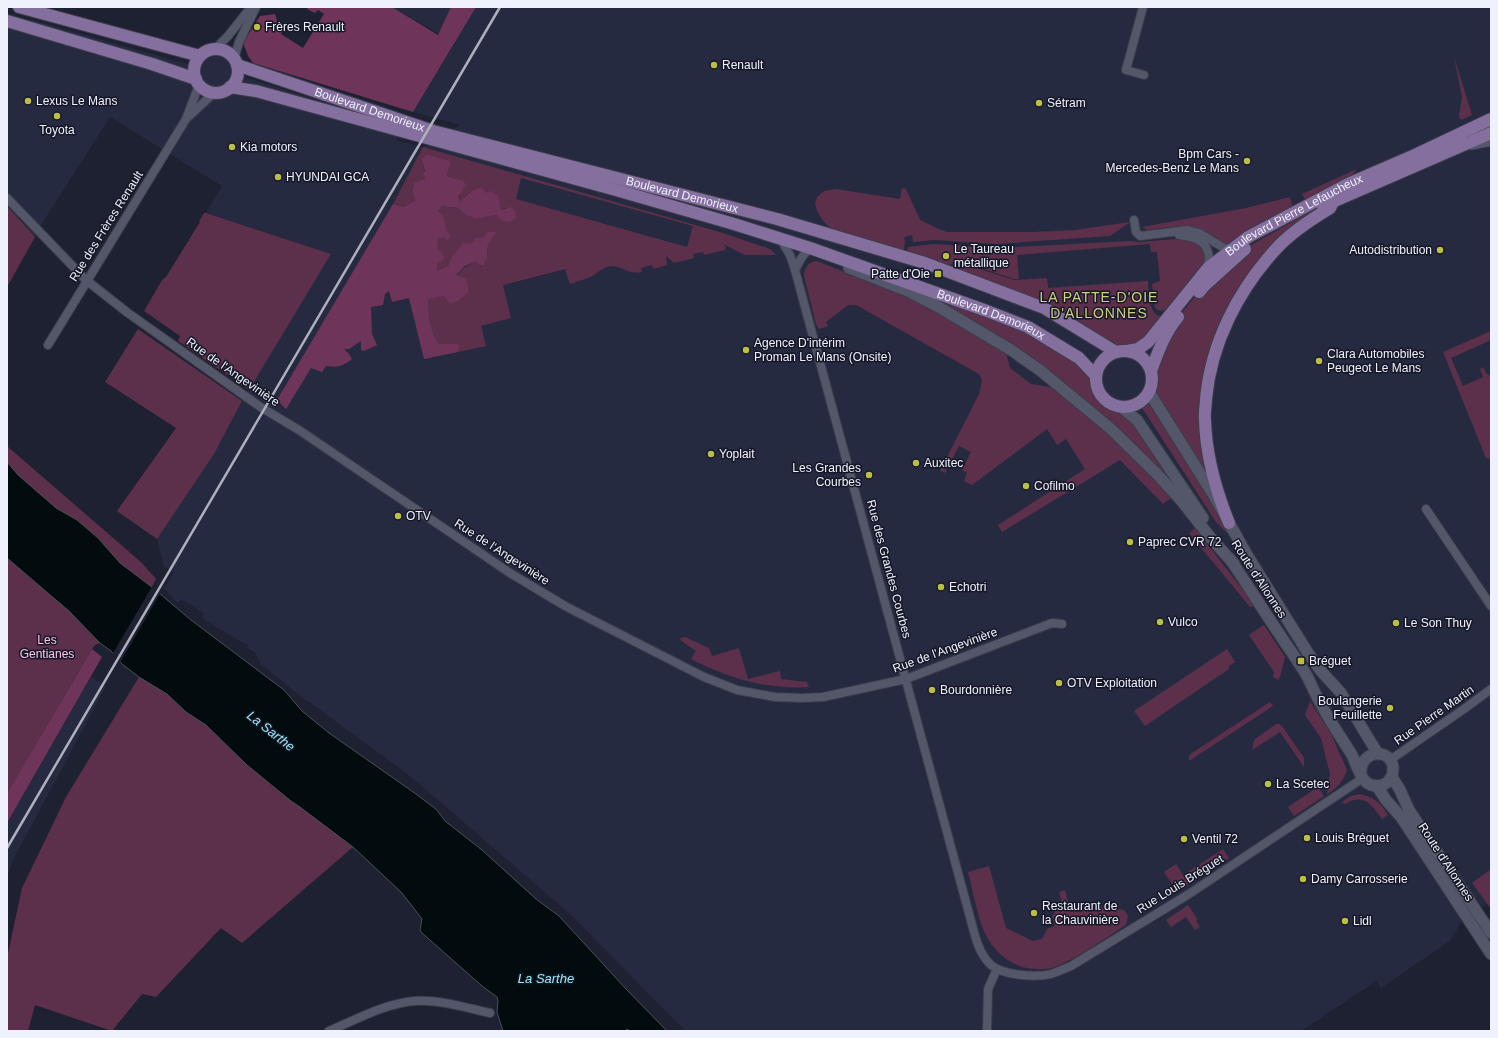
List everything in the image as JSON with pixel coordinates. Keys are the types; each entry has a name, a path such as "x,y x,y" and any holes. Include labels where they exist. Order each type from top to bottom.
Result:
{"main road":[{"path":"20,7 200,56"},
{"path":"7,21 145,62 198,82 205,89 215,92 225,91 230,87 238,75 235,62 227,51 215,49 207,51 200,56 195,66 198,82"},
{"name":"Boulevard Demorieux","path":"235,62 433,131 777,219 925,263 1044,308 1122,351"},
{"name":"Boulevard Demorieux","path":"230,87 256,90 507,159 734,224 987,311 1028,327 1079,358 1096,376"},
{"name":"Boulevard Pierre Lefaucheux","path":"1122,351 1138,349 1148,342 1208,268 1248,237 1348,184 1415,155 1491,119"},
{"name":"Boulevard Pierre Lefaucheux","path":"1151,371 1158,351 1173,324 1205,285 1241,252 1267,235 1334,200 1491,133"},
{"path":"1462,146 1491,140"},
{"path":"1228,523 1219,498 1208,453 1204,420 1208,384 1214,354 1228,320 1249,282 1276,249 1302,225 1330,208 1334,200"},
{"path":"734,224 784,245 808,250 910,292 937,306 1011,350 1041,371 1111,429 1180,499 1210,537 1234,564"},
{"path":"1122,351 1137,354 1142,357 1146,361 1151,371 1152,382 1149,392 1145,398 1135,406 1122,408 1106,403 1096,387 1096,376 1101,361 1107,356 1122,351"},
{"name":"Route d'Allonnes","path":"1149,392 1213,494 1247,555 1308,653 1321,671 1341,693 1378,754"},
{"name":"Route d'Allonnes","path":"1122,408 1137,420 1234,564 1306,675 1321,706 1362,776 1369,784 1377,786 1386,800 1401,817 1491,954"},
{"path":"1362,776 1362,764 1370,755 1383,754 1390,760"},
{"name":"Route d'Allonnes","path":"1390,760 1393,768 1392,777 1409,810 1491,933"},
{"path":"1377,786 1385,784 1392,777"}],"street":[{"path":"215,49 228,36 251,7"},
{"path":"235,62 239,42 256,7"},
{"path":"1143,7 1126,70 1144,74"},
{"name":"Rue des Frères Renault","path":"48,345 86,280 186,119 198,82"},
{"name":"Rue des Frères Renault","path":"186,119 215,92"},
{"name":"Rue de l'Angevinière","path":"7,198 86,280 128,313 262,408 299,430 510,573 565,606 704,677 737,690 775,697 823,697 906,679 1052,623 1062,624"},
{"path":"1134,220 1136,232 1140,236 1182,230 1194,231 1224,248 1232,249"},
{"path":"1165,233 1191,236 1202,243 1207,248 1209,253 1208,268"},
{"name":"Rue des Grandes Courbes","path":"784,245 790,255 795,270 978,944 985,959 998,969"},
{"path":"795,270 808,250"},
{"path":"1426,509 1491,606"},
{"name":"Rue Pierre Martin","path":"1390,760 1491,689"},
{"name":"Rue Louis Bréguet","path":"998,969 1026,976 1049,974 1071,966 1189,894 1362,776"},
{"path":"987,1031 988,989 998,969"},
{"path":"329,1031 392,1005 415,1000 437,1002 490,1013"}],"shaded area":[{"path":"308,7 392,7 438,35 451,7 476,7 413,112 253,63 248,56 243,43 260,16 275,14 278,24 287,22 281,34 303,48 324,14 318,10 315,13 307,9"},
{"path":"392,7 1491,7 1491,869 1472,883 1488,904 1461,922 1451,940 1381,988 1376,981 1301,1031 686,1031 570,914 430,793 402,770 294,691 262,665 255,653 247,648 248,646 202,618 204,613 180,599 178,603 164,588 174,572 164,566 157,539 214,454 242,401 331,254 206,213 222,186 110,117 41,225 35,237 7,206 7,13 195,66 200,56 207,51 221,49 227,51 232,56 237,65 238,75 405,127 396,140 423,147 460,125 413,112 455,43"},
{"path":"427,154 451,161 447,176 461,180 466,184 459,196 460,202 472,191 482,188 486,193 491,191 498,195 501,210 511,207 515,211 516,218 509,222 502,221 496,215 476,219 466,215 458,208 442,206 438,211 443,216 446,229 451,236 447,241 444,238 437,238 438,250 443,252 444,259 437,264 437,271 448,266 452,257 463,243 471,244 475,238 484,237 487,232 496,232 488,244 487,258 483,266 474,262 465,266 456,275 466,279 469,292 458,301 450,304 444,296 428,299 430,322 436,339 439,344 457,344 460,346 458,352 424,359 409,298 392,302 389,291 385,294 383,305 371,307 372,334 377,345 364,351 361,350 361,341 349,349 344,349 352,359 346,363 337,367 326,366 322,372 311,368 286,409 277,400 393,204 404,207 416,200 413,194 413,187 415,182 426,178 423,174 425,171 421,159"},
{"path":"92,649 102,657 7,823 7,793"},
{"path":"91,677 106,686 12,862 7,878 7,823"}],"green space":[{"path":"1454,57 1472,115 1461,120 1459,116 1462,97"},
{"path":"423,147 723,233 770,249 776,255 745,255 723,244 726,247 725,250 704,255 703,252 693,254 694,258 674,263 666,256 667,265 653,269 652,265 641,268 642,272 637,273 611,266 604,268 588,278 570,284 565,269 503,285 511,318 481,326 486,346 458,352 460,346 439,344 436,339 430,322 428,298 444,296 456,276 468,265 474,262 482,266 486,259 488,248 484,237 475,238 471,244 452,257 448,266 437,271 437,238 444,238 445,231 444,220 438,211 442,206 458,208 466,215 476,219 496,215 502,221 506,208 501,210 493,198 485,194 475,192 470,192 460,203 461,180 447,176 451,161 427,154 421,159 426,178 415,182 416,200 404,207 393,204","holes":["521,178 693,226 687,247 516,199"]},
{"path":"1357,169 1347,181 1314,199 1305,199 1302,194"},
{"path":"902,188 906,189 920,220 947,232 1033,232 1075,230 1130,222 1110,236 996,244 934,240 913,242 912,235 904,237 905,242 903,256 840,237 823,221 817,211 815,203 817,197 824,191 836,189 900,199"},
{"path":"1290,197 1292,205 1286,213 1232,244 1221,243 1176,231 1172,227 1147,230 1142,227 1246,208"},
{"path":"1334,200 1276,249 1228,320 1205,419 1231,537 1216,522 1139,403 1145,398 1149,391 1152,376 1173,323 1205,285 1241,251 1311,211"},
{"path":"7,206 35,237 7,287"},
{"path":"204,213 331,254 249,390 178,341 180,336 144,311 162,280 166,277 200,222 199,221"},
{"path":"1187,238 1199,245 1203,250 1205,255 1205,266 1170,307 1161,311 1155,308 1152,284 1160,281 1157,252 1151,252 1150,244 1017,255 1019,279 1014,279 960,261 954,262 947,268 906,254 908,247 934,244 997,248 1130,241 1140,242"},
{"path":"817,261 918,301 1006,353 1010,368 1031,384 1050,387 1098,425 1152,476 1171,498 1163,504 1120,460 1002,532 998,525 1085,469 1066,439 1057,445 1047,429 972,485 964,481 967,473 962,470 971,452 959,446 945,473 940,471 979,394 982,380 979,374 856,305 848,305 826,322 828,326 819,329 816,324 804,276 805,270 808,266 812,262"},
{"path":"961,263 1014,280 1047,278 1048,288 1148,281 1149,297 1152,308 1158,316 1163,317 1148,342 1121,351 1044,308 951,269 955,264"},
{"path":"897,278 987,311 1079,358 1095,382 1098,393 1102,398 1111,405 1122,408 1160,452 1234,564 1180,499 1041,371"},
{"path":"138,329 242,401 214,454 157,539 117,511 176,428 105,382"},
{"path":"1491,331 1491,340 1451,358 1463,386 1483,377 1480,369 1483,367 1487,374 1491,376 1491,459 1486,458 1443,352"},
{"path":"7,446 142,563 156,579 152,587 120,563 98,538 77,520 56,508 18,475 7,462"},
{"path":"1195,528 1255,606 1250,607 1189,533"},
{"name":"Les Gentianes","path":"7,558 69,611 100,643 95,645 92,649 7,793"},
{"path":"1264,625 1285,657 1279,680 1273,677 1274,672 1249,635"},
{"path":"685,637 709,648 712,656 739,648 748,679 780,671 781,679 807,682 809,687 778,687 748,681 719,672 691,659 696,651 679,639"},
{"path":"1227,649 1235,662 1229,666 1229,669 1145,726 1134,711"},
{"path":"139,677 167,694 186,712 206,725 247,765 291,801 353,847 242,943 221,928 156,997 142,994 112,1031 35,1005 28,1031 7,1031 7,958 22,888 66,797"},
{"path":"1310,701 1331,734 1347,770 1344,778 1339,784 1327,794 1330,774 1321,738 1305,715"},
{"path":"1270,702 1273,706 1189,761 1189,756 1192,753"},
{"path":"1276,724 1282,726 1304,758 1304,767 1280,732 1252,750 1254,740"},
{"path":"1318,787 1324,796 1294,816 1288,807"},
{"path":"1360,794 1377,801 1388,815 1382,819 1370,805 1362,800 1352,801 1345,804 1342,802 1351,796"},
{"path":"1223,849 1229,858 1182,888 1174,885 1164,872 1176,864 1183,875"},
{"path":"989,866 1006,928 1033,941 1042,939 1047,929 1055,926 1052,915 1055,914 1053,909 1063,905 1059,892 1065,890 1068,902 1124,910 1128,916 1126,925 1081,954 1052,968 1032,969 1010,962 998,952 984,932 978,915 968,872"},
{"path":"1491,869 1491,909 1472,883"},
{"path":"1188,905 1198,920 1196,921 1200,927 1195,930 1186,917 1171,927 1166,920"}],"water":[{"name":"La Sarthe","path":"7,462 18,475 56,508 77,520 98,538 120,563 191,620 284,690 302,711 329,733 437,810 445,821 482,850 536,899 559,916 667,1031 630,1031 627,1029 625,1031 503,1031 497,1012 497,997 482,986 422,933 420,930 422,919 402,893 353,847 291,801 247,765 206,725 186,712 167,694 139,677 122,664 111,651 100,643 69,611 7,558"}],"pier":[{"path":"153,585 161,592 120,663 112,655"}],"railway":[{"path":"7,848 500,7"}],"place":[{"name":"Frères Renault","path":"257,27"},
{"name":"Renault","path":"714,65"},
{"name":"Lexus Le Mans","path":"28,101"},
{"name":"Sétram","path":"1039,103"},
{"name":"Toyota","path":"57,116"},
{"name":"Kia motors","path":"232,147"},
{"name":"Bpm Cars - Mercedes-Benz Le Mans","path":"1247,161"},
{"name":"HYUNDAI GCA","path":"278,177"},
{"name":"Autodistribution","path":"1440,250"},
{"name":"Le Taureau métallique","path":"946,256"},
{"name":"Patte d'Oie","path":"938,274"},
{"name":"Agence D'intérim Proman Le Mans (Onsite)","path":"746,350"},
{"name":"Clara Automobiles Peugeot Le Mans","path":"1319,361"},
{"name":"Yoplait","path":"711,454"},
{"name":"Auxitec","path":"916,463"},
{"name":"Les Grandes Courbes","path":"869,475"},
{"name":"Cofilmo","path":"1026,486"},
{"name":"OTV","path":"398,516"},
{"name":"Paprec CVR 72","path":"1130,542"},
{"name":"Echotri","path":"941,587"},
{"name":"Vulco","path":"1160,622"},
{"name":"Le Son Thuy","path":"1396,623"},
{"name":"Bréguet","path":"1301,661"},
{"name":"OTV Exploitation","path":"1059,683"},
{"name":"Bourdonnière","path":"932,690"},
{"name":"Boulangerie Feuillette","path":"1390,708"},
{"name":"La Scetec","path":"1268,784"},
{"name":"Louis Bréguet","path":"1307,838"},
{"name":"Ventil 72","path":"1184,839"},
{"name":"Damy Carrosserie","path":"1303,879"},
{"name":"Restaurant de la Chauvinière","path":"1034,913"},
{"name":"Lidl","path":"1345,921"}],"district":[{"name":"LA PATTE-D'OIE D'ALLONNES","path":"1099,306"}]}
